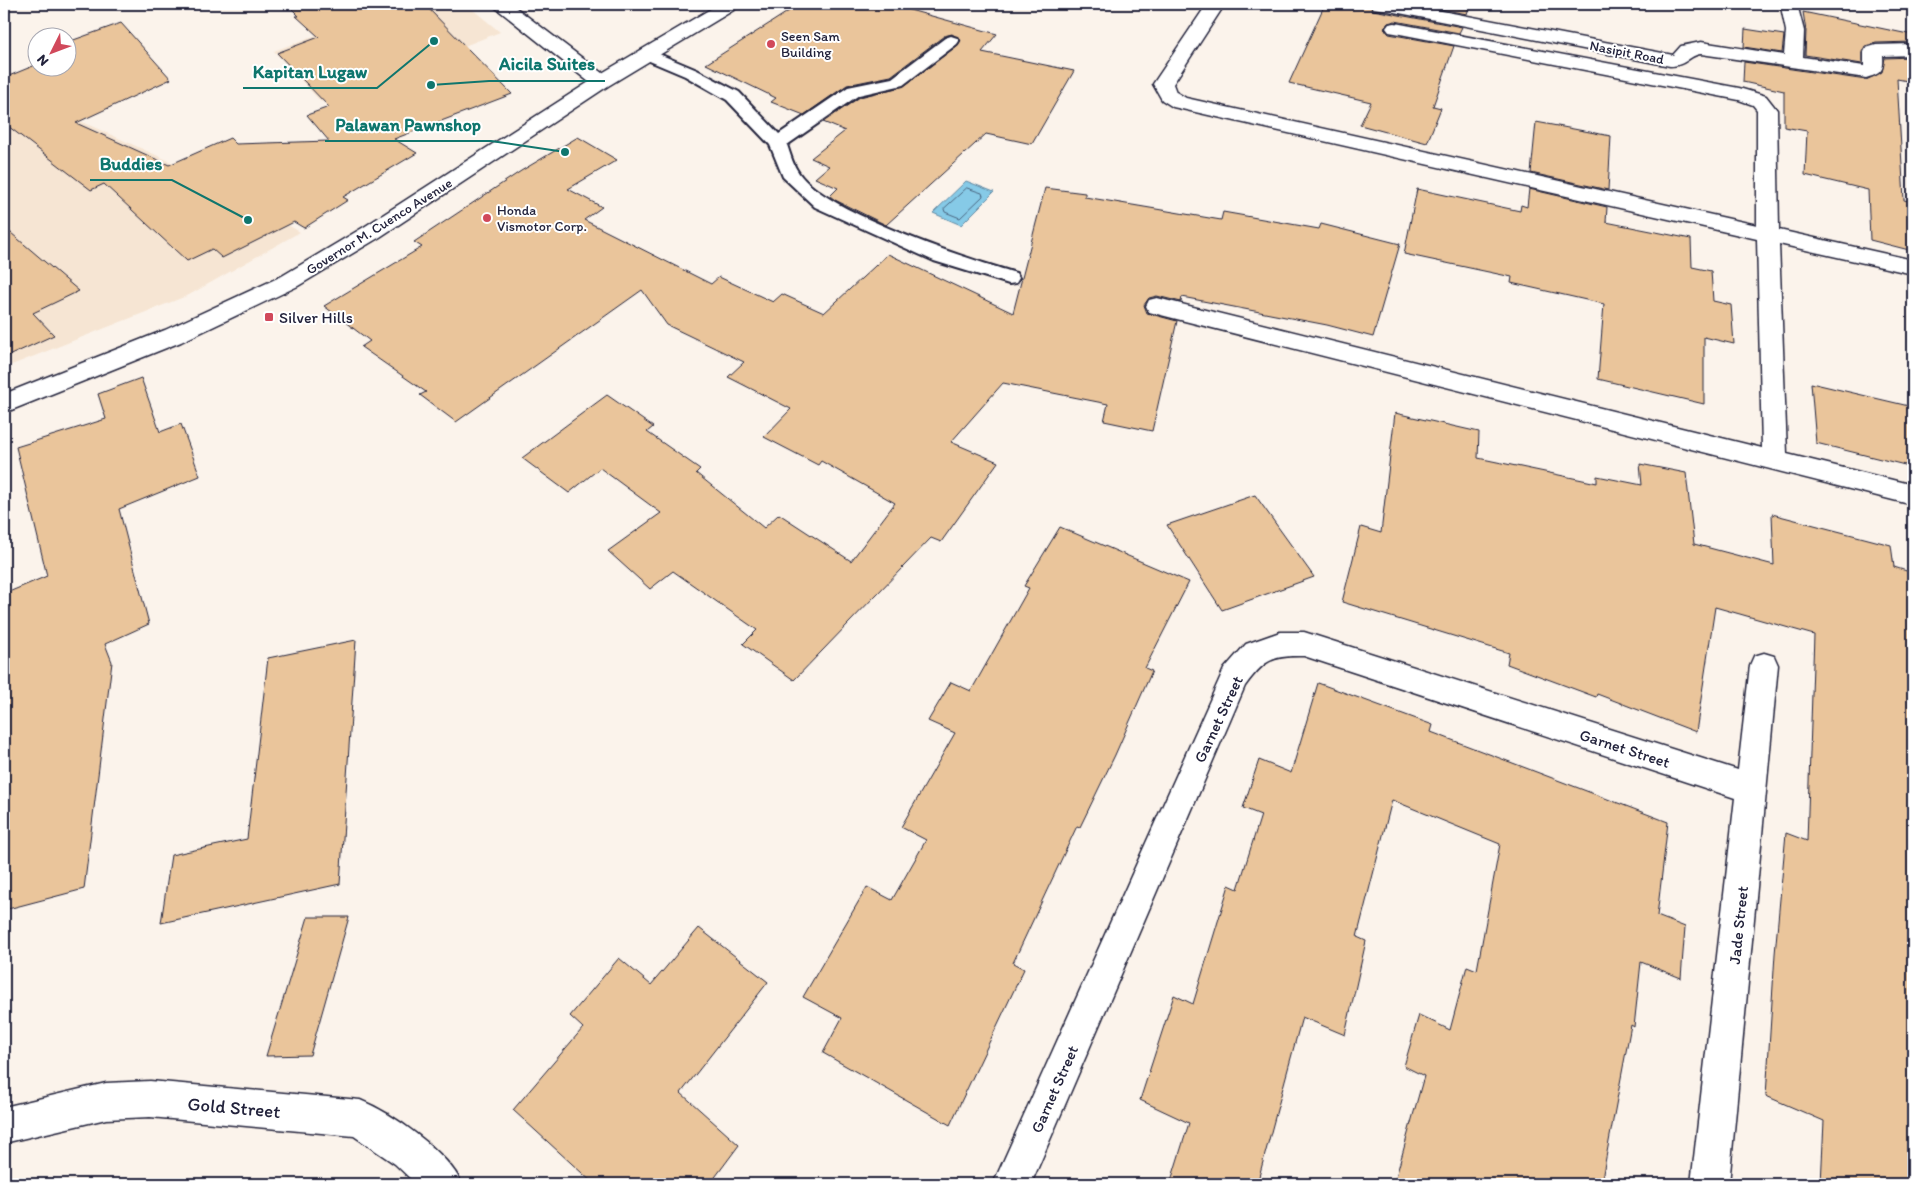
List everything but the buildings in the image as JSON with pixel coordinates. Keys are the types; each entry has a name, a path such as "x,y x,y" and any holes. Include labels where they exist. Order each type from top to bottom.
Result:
{"street":[{"path":"500,4 601,82"},
{"name":"Governor M. Cuenco Avenue","path":"4,404 173,336 290,281 372,232 601,82 731,4"},
{"path":"1216,4 1163,84 1166,95 1174,101 1913,267"},
{"name":"Nasipit Road","path":"1379,4 1670,60 1682,59 1688,50 1693,48 1793,63 1871,72 1874,70 1873,52 1913,50"},
{"path":"1790,7 1795,30 1793,63"},
{"path":"1395,28 1739,94 1761,100 1768,110 1768,235 1775,461"},
{"path":"1157,306 1913,495"},
{"name":"Garnet Street","path":"1012,1184 1234,678 1249,656 1276,643 1304,644 1752,789"},
{"name":"Jade Street","path":"1710,1184 1764,665"},
{"name":"Gold Street","path":"4,1125 106,1101 150,1099 360,1118 408,1151 443,1184"}],"lane":[{"path":"778,143 854,91 897,82 951,41"},
{"path":"646,54 691,73 733,96 778,143 789,173 821,204 941,258 1009,278"}],"shaded area":[{"path":"398,4 466,4 500,32 321,102 274,51"},
{"path":"8,71 58,111 207,178 300,232 189,295 4,368 4,73"}],"water":[{"path":"966,181 994,192 961,225 933,213"}],"place":[{"name":"Kapitan Lugaw","path":"434,41"},
{"name":"Seen Sam Building","path":"771,44"},
{"name":"Aicila Suites","path":"431,85"},
{"name":"Palawan Pawnshop","path":"565,152"},
{"name":"Honda Vismotor Corp.","path":"487,218"},
{"name":"Buddies","path":"248,220"},
{"name":"Silver Hills","path":"269,317"}]}
